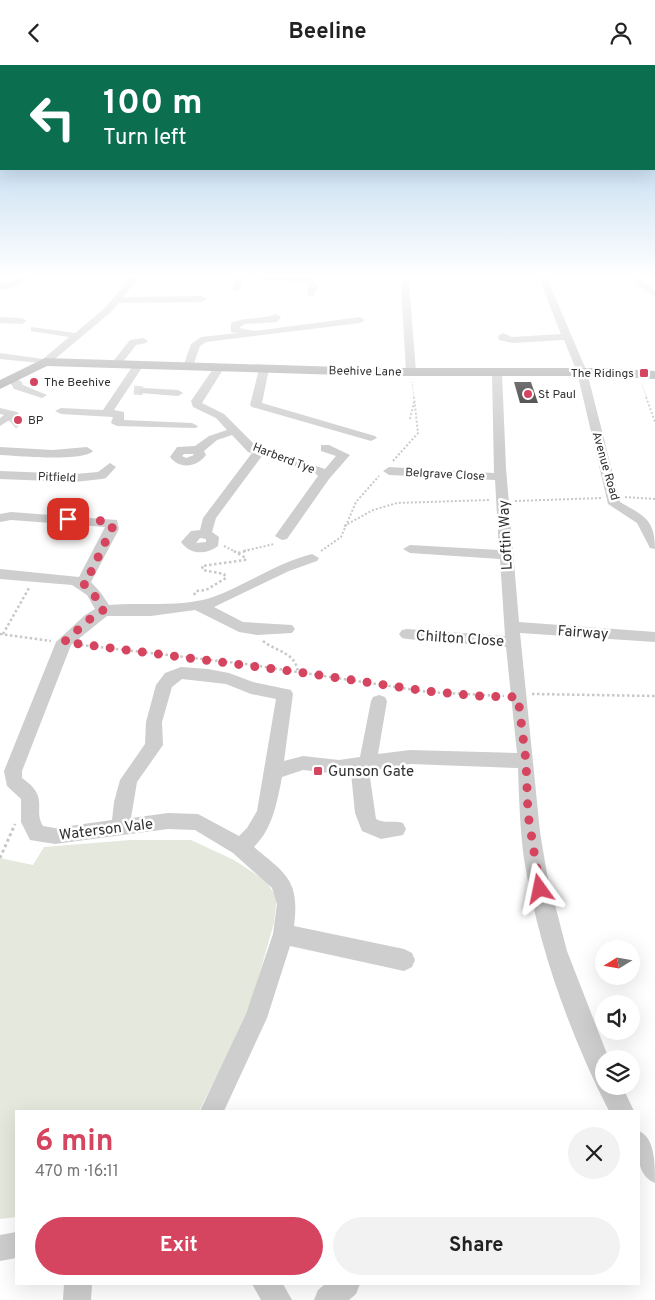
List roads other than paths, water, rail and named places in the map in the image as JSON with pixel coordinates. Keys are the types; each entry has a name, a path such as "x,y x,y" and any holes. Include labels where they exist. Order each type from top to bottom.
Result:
{"main road":[{"name":"Beehive Lane","path":"45,362 264,369 497,373 582,372 655,375"},
{"path":"4,381 45,362"}],"street":[{"path":"63,334 78,336"},
{"path":"0,356 45,362 81,334"},
{"path":"188,367 199,341 258,334"},
{"path":"408,334 410,372"},
{"path":"564,334 582,372"},
{"path":"503,336 504,340 524,341 538,337 565,337"},
{"path":"114,365 133,342 143,341"},
{"path":"138,366 143,391"},
{"name":"Harberd Tye","path":"219,368 196,401 197,405 220,416 252,449 318,469 325,476 282,536"},
{"path":"264,369 256,405 371,438"},
{"name":"Avenue Road","path":"582,372 614,504 642,521 655,545"},
{"name":"Loftin Way","path":"497,373 497,430 502,477 505,555 526,761 528,814 536,873 556,953 579,1017 595,1054"},
{"path":"4,381 17,383 18,387 42,395"},
{"path":"107,413 143,391 178,393"},
{"path":"61,411 120,414 116,423 192,426"},
{"path":"198,450 213,438 234,431"},
{"path":"325,448 344,455 325,476"},
{"name":"Pitfield","path":"0,451 53,454 87,451"},
{"path":"209,538 210,518 260,451"},
{"name":"Pitfield","path":"0,475 75,478 102,475 110,467"},
{"name":"Belgrave Close","path":"387,469 502,477"},
{"path":"0,518 11,516 112,523 112,529 83,583"},
{"path":"410,549 505,555"},
{"path":"0,574 83,583 101,603 103,611 125,609 151,611 204,601 215,602 260,579 312,558"},
{"path":"204,601 224,621 239,627 258,631 286,629"},
{"name":"Waterson Vale","path":"103,611 90,619 64,642 13,771 13,781 27,790 33,804 30,821 37,834 55,837 168,821 198,822 240,847 281,883 287,904 283,934 256,1018 212,1110"},
{"name":"Chilton Close","path":"407,634 512,634"},
{"name":"Fairway","path":"512,634 655,637"},
{"path":"120,827 128,780 154,745 154,722 164,685 171,677 182,673 208,675 230,679 251,688 285,695 279,742 266,812 254,834 240,847"},
{"path":"379,701 363,764 364,813 369,825 381,831 396,829"},
{"path":"279,742 302,763"},
{"path":"272,772 302,763 339,767 424,757 526,761"},
{"path":"283,934 404,960"},
{"path":"614,1095 621,1110"},
{"path":"640,1145 655,1170"},
{"path":"0,1248 15,1245"},
{"path":"78,1285 78,1300"},
{"path":"267,1285 278,1300"},
{"path":"328,1300 345,1285"}],"tunnel":[{"path":"134,390 144,391"},
{"path":"12,424 20,417"}],"place":[{"name":"The Ridings","path":"644,373"},
{"name":"The Beehive","path":"34,382"},
{"name":"St Paul","path":"528,394"},
{"name":"BP","path":"18,420"},
{"name":"Gunson Gate","path":"318,771"}]}
